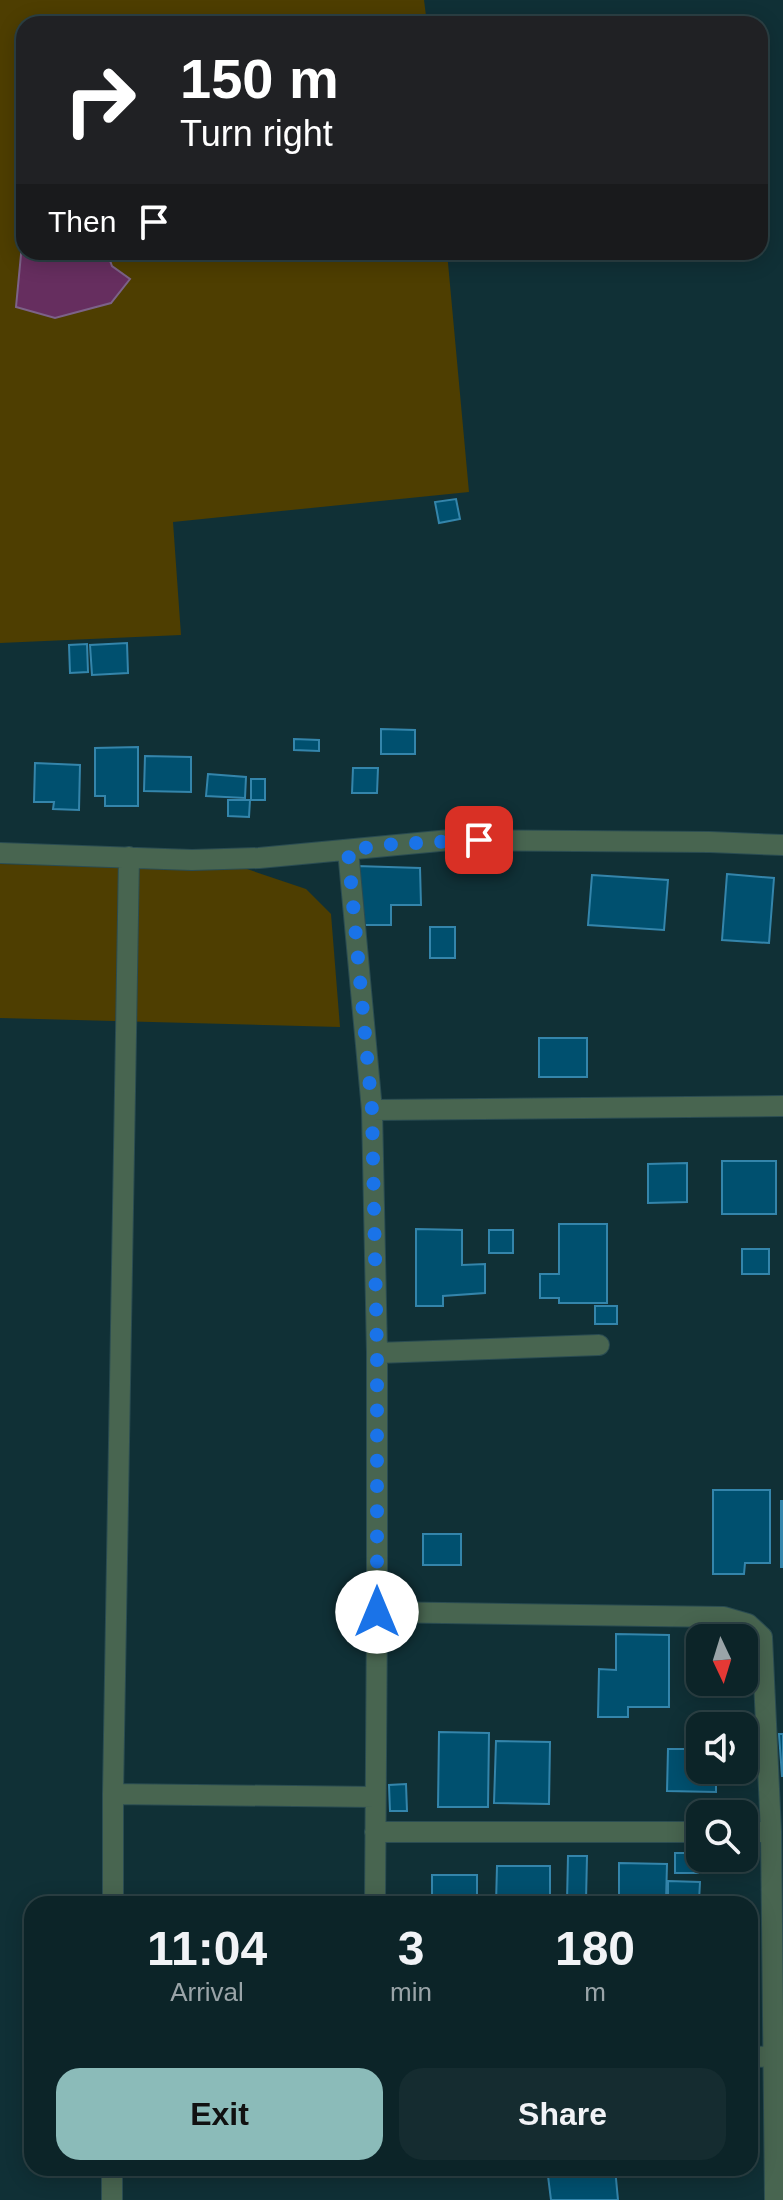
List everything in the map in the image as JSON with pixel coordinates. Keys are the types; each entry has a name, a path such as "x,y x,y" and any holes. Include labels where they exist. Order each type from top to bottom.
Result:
{"street":[{"path":"0,853 259,858 450,840 783,845"},
{"path":"348,850 372,1110 377,1353 375,1896"},
{"path":"113,1896 129,857"},
{"path":"372,1110 783,1106"},
{"path":"377,1353 599,1345"},
{"path":"377,1612 724,1617 748,1624 762,1637 771,1832 775,2200"},
{"path":"113,1794 375,1797"},
{"path":"375,1832 686,1832"},
{"path":"758,1832 771,1832"},
{"path":"758,2057 774,2056"},
{"path":"112,2176 112,2200"}],"shaded area":[{"path":"0,0 424,0 426,16 16,16 16,260 448,260 469,492 173,522 181,635 0,643"},
{"path":"20,260 110,260 112,266 130,279 111,303 55,318 16,307"},
{"path":"0,864 244,868 306,889 331,914 340,1027 0,1018"}],"building":[{"path":"456,499 460,519 439,523 435,502"},
{"path":"127,643 128,673 92,675 90,645"},
{"path":"87,644 88,672 70,673 69,645"},
{"path":"381,729 415,730 415,754 381,754"},
{"path":"294,739 319,740 319,751 294,750"},
{"path":"138,747 138,806 105,806 105,796 95,796 95,748"},
{"path":"145,756 191,757 191,792 144,791"},
{"path":"35,763 80,765 79,810 53,809 54,802 34,802"},
{"path":"353,768 378,768 377,793 352,793"},
{"path":"208,774 246,777 245,798 206,796"},
{"path":"251,779 265,779 265,800 251,800"},
{"path":"228,800 250,800 249,817 228,816"},
{"path":"356,866 420,868 421,905 391,905 391,925 356,925"},
{"path":"727,874 774,878 769,943 722,940"},
{"path":"592,875 668,880 664,930 588,925"},
{"path":"430,927 455,927 455,958 430,958"},
{"path":"539,1038 587,1038 587,1077 539,1077"},
{"path":"722,1161 776,1161 776,1214 722,1214"},
{"path":"687,1163 687,1202 648,1203 648,1164"},
{"path":"559,1224 607,1224 607,1303 559,1303 559,1298 540,1298 540,1274 559,1274"},
{"path":"416,1229 462,1230 462,1265 485,1264 485,1293 443,1296 443,1306 416,1306"},
{"path":"489,1230 513,1230 513,1253 489,1253"},
{"path":"742,1249 769,1249 769,1274 742,1274"},
{"path":"595,1306 617,1306 617,1324 595,1324"},
{"path":"713,1490 770,1490 770,1563 745,1563 744,1574 713,1574"},
{"path":"783,1501 783,1567 781,1567"},
{"path":"423,1534 461,1534 461,1565 423,1565"},
{"path":"616,1634 669,1635 669,1707 628,1707 628,1717 598,1717 599,1669 616,1670"},
{"path":"439,1732 489,1733 488,1807 438,1807"},
{"path":"779,1734 783,1734 783,1776 782,1776"},
{"path":"496,1741 550,1742 549,1804 494,1803"},
{"path":"668,1749 686,1749 686,1784 716,1784 716,1792 667,1791"},
{"path":"406,1784 407,1811 390,1811 389,1785"},
{"path":"675,1853 686,1853 686,1872 698,1872 698,1873 675,1873"},
{"path":"568,1856 587,1856 586,1896 567,1896"},
{"path":"619,1863 667,1864 666,1896 619,1896"},
{"path":"497,1866 550,1866 550,1896 496,1896"},
{"path":"432,1875 477,1875 477,1896 432,1896"},
{"path":"668,1881 700,1882 699,1896 668,1896"},
{"path":"548,2176 616,2176 618,2200 551,2200"}],"route":[{"path":"377,1612 377,1353 372,1110 348,850 394,844 479,840"}]}
